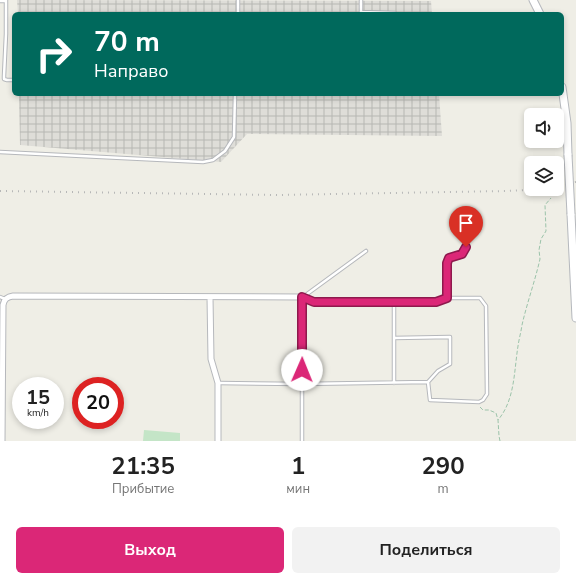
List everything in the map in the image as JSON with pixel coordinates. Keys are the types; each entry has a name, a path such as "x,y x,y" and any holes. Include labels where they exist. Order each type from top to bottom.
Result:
{"main road":[{"path":"533,0 539,12"},
{"path":"563,96 567,123 576,318"}],"street":[{"path":"2,441 1,393 3,305 6,299 13,296 302,297"},
{"path":"210,297 210,360 218,383 218,441"}],"lane":[{"path":"0,1 6,0 4,79 12,80"},
{"path":"238,0 238,12"},
{"path":"361,12 362,0"},
{"path":"0,152 203,162 213,160 225,151 234,137 235,96"},
{"path":"447,298 447,263 449,258 462,254 466,247 467,238"},
{"path":"302,297 366,251"},
{"path":"0,297 6,299"},
{"path":"302,297 314,302 436,302 447,298 480,298 486,306 486,394 483,400 479,402 430,400 428,382"},
{"path":"302,297 302,441"},
{"path":"394,302 394,383"},
{"path":"218,383 301,384 428,382 438,371 450,364 450,337 394,338"}],"path":[{"path":"498,420 503,414 512,390 523,322 540,259 539,250 541,239 546,231 545,205 551,198"},
{"path":"474,402 483,410 490,410 496,413 500,441"}],"shaded area":[{"path":"17,0 431,1 432,12 18,12"},
{"path":"19,96 439,96 442,136 247,134 221,162 20,145"}],"green space":[{"path":"144,430 180,433 180,441 143,441"}],"railway":[{"path":"564,183 576,182"},
{"path":"0,191 277,195 524,190"}],"route":[{"path":"302,370 302,297 314,302 436,302 447,298 447,263 449,258 462,254 466,247"}]}
